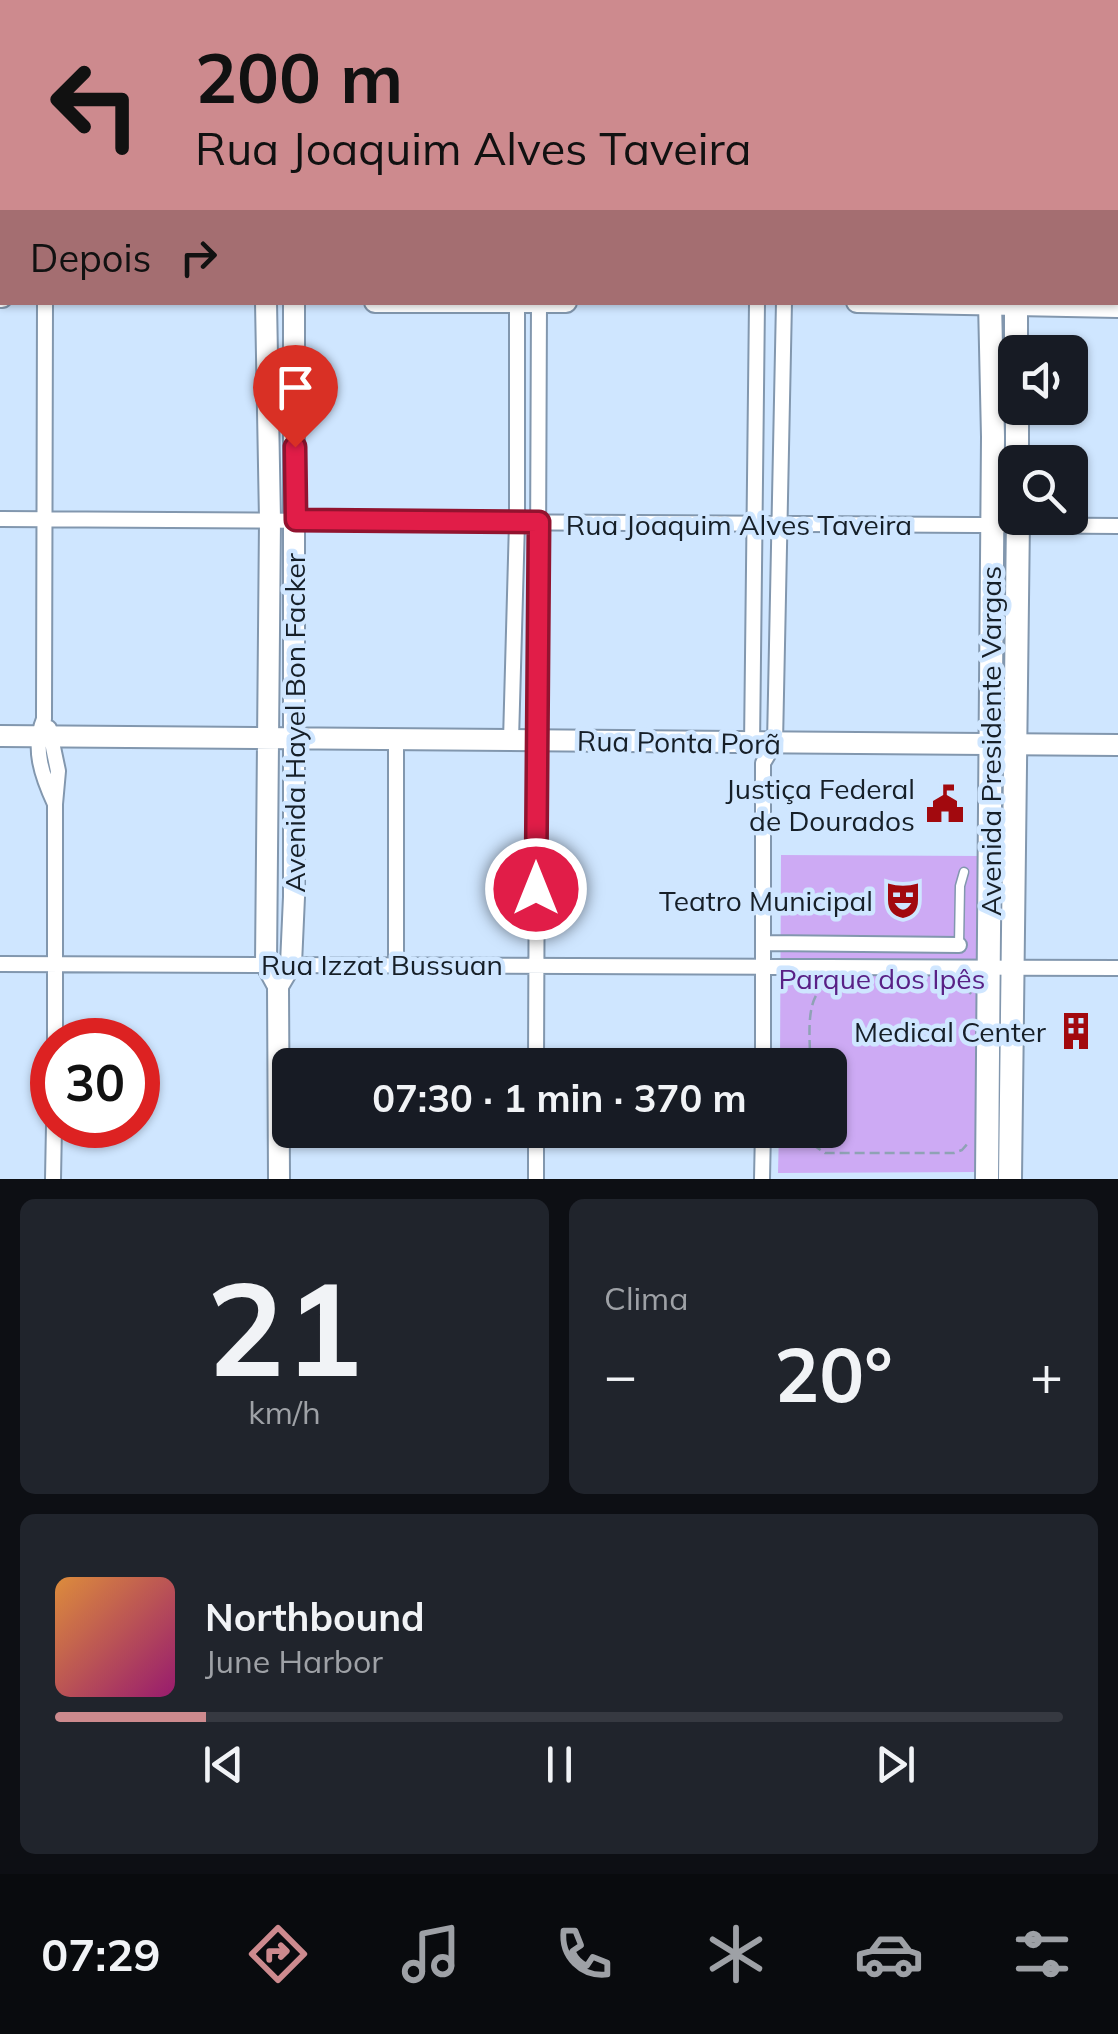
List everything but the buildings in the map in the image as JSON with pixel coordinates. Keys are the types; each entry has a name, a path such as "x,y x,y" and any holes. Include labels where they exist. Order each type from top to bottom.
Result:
{"main road":[{"name":"Avenida Presidente Vargas","path":"990,305 990,744 996,960 1010,1179"},
{"path":"1016,305 1016,335"},
{"name":"Avenida Presidente Vargas","path":"987,1179 996,960 1016,744 1018,535"}],"street":[{"path":"45,305 45,730 41,773 55,804 55,1018"},
{"path":"266,305 270,520 266,964 278,986 279,1179"},
{"name":"Avenida Hayel Bon Facker","path":"291,964 294,305"},
{"path":"511,740 517,305"},
{"path":"536,1048 539,305"},
{"path":"757,305 750,743 763,764"},
{"path":"763,1048 763,764 775,743 784,305"},
{"path":"1016,305 1118,307"},
{"name":"Rua Joaquim Alves Taveira","path":"0,519 998,525"},
{"name":"Rua Joaquim Alves Taveira","path":"1088,525 1118,526"},
{"name":"Rua Ponta Porã","path":"0,736 45,730 294,738 1118,745"},
{"path":"396,738 396,964"},
{"name":"Rua Izzat Bussuan","path":"764,943 960,945 996,960"},
{"path":"803,944 824,966"},
{"path":"938,967 948,952 960,945"},
{"name":"Rua Izzat Bussuan","path":"0,964 938,967 996,960 1118,968"},
{"path":"278,986 291,964"},
{"path":"53,1179 54,1148"},
{"path":"536,1148 536,1179"},
{"path":"762,1148 762,1179"}],"lane":[{"path":"960,945 960,886 964,872"}],"path":[{"path":"810,1048 814,994 826,982 836,980"},
{"path":"952,980 962,983 973,998"},
{"path":"818,1148 825,1153 954,1153 968,1145 974,1132"}],"green space":[{"name":"Parque dos Ipês","path":"781,855 982,856 979,1172 778,1173 779,1148 847,1148 847,1048 780,1048"}],"place":[{"name":"Justiça Federal de Dourados","path":"945,804"},
{"name":"Teatro Municipal","path":"903,900"},
{"name":"Medical Center","path":"1076,1031"}],"route":[{"path":"295,447 296,520 539,522 536,889"}]}
